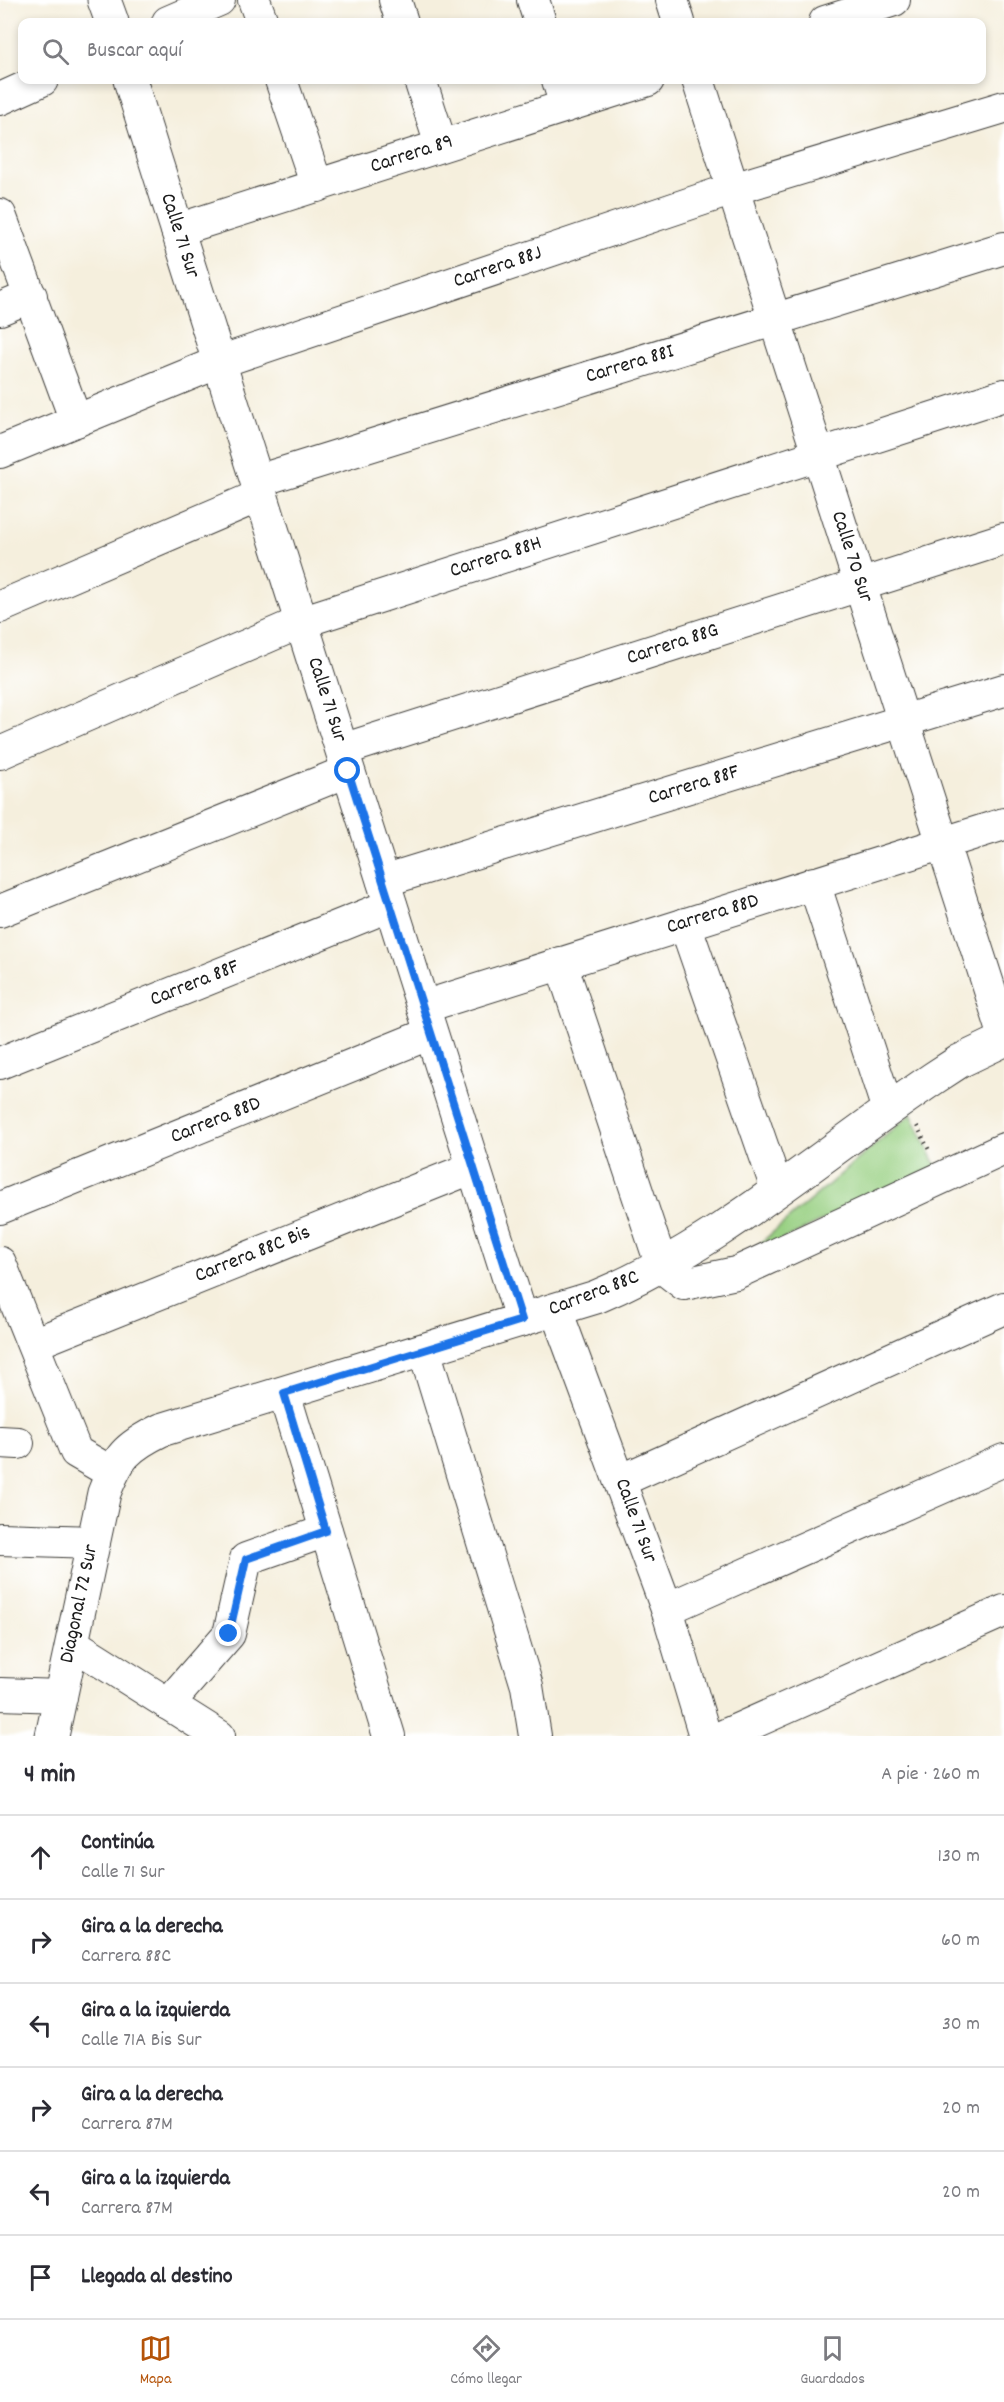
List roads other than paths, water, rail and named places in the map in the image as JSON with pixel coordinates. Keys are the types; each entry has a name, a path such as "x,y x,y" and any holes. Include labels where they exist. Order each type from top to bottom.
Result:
{"street":[{"path":"105,0 111,18"},
{"path":"177,18 219,0"},
{"path":"254,0 261,18"},
{"path":"395,0 401,18"},
{"path":"533,0 539,18"},
{"path":"672,0 679,18"},
{"path":"812,0 818,18"},
{"path":"838,18 894,0"},
{"path":"0,99 33,84"},
{"name":"Calle 71 Sur","path":"131,84 522,1320"},
{"path":"282,84 317,186"},
{"path":"421,84 441,145"},
{"name":"Carrera 89","path":"177,230 441,145 562,93 622,84"},
{"name":"Calle 70 Sur","path":"699,84 1004,1034"},
{"name":"Carrera 88J","path":"0,452 219,362 733,189 1004,106"},
{"path":"0,215 76,421"},
{"name":"Carrera 88I","path":"0,607 259,488 1004,248"},
{"path":"0,309 31,296"},
{"name":"Carrera 88H","path":"0,753 301,622 818,453 1004,395"},
{"name":"Carrera 88G","path":"0,911 345,761 860,585 1004,539"},
{"name":"Carrera 88F","path":"0,1062 387,893 903,721 1004,690"},
{"name":"Carrera 88D","path":"0,1208 561,963 1004,824"},
{"path":"814,883 896,1104"},
{"path":"685,924 777,1189"},
{"path":"561,963 662,1267 684,1284 736,1273 1004,1149"},
{"name":"Carrera 88C","path":"112,1473 124,1453 139,1441 160,1430 556,1310 596,1297 662,1267 960,1061 1004,1040"},
{"name":"Carrera 88C Bis","path":"33,1344 474,1167"},
{"path":"0,1263 76,1452 112,1473"},
{"path":"620,1480 1004,1308"},
{"name":"Calle 71 Sur","path":"556,1310 666,1608 705,1736"},
{"path":"424,1350 527,1686 535,1736"},
{"path":"284,1393 389,1736"},
{"path":"666,1608 1004,1460"},
{"name":"Diagonal 72 Sur","path":"52,1736 104,1493 112,1473"},
{"path":"168,1704 229,1634 246,1559 326,1531"},
{"path":"0,1539 94,1542"},
{"path":"723,1736 1004,1611"},
{"path":"72,1643 219,1736"},
{"path":"0,1694 61,1696"}]}
